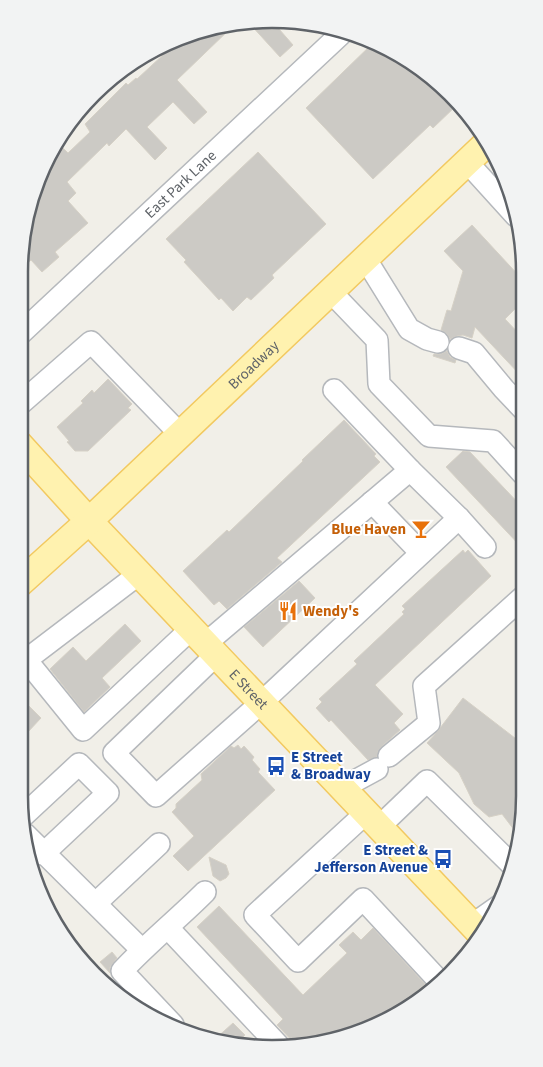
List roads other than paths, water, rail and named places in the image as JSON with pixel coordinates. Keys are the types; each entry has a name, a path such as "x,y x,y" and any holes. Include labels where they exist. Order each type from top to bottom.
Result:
{"main road":[{"name":"Broadway","path":"28,570 89,521 481,148"},
{"name":"E Street","path":"28,454 89,521 476,929"}],"street":[{"name":"East Park Lane","path":"28,327 338,37"},
{"path":"467,162 506,205"},
{"path":"365,258 409,329 427,339 438,342"},
{"path":"330,291 377,340 379,384 429,436 493,441 516,466"},
{"path":"377,340 409,329"},
{"path":"28,397 91,342 180,434"},
{"path":"459,348 474,353 516,402"},
{"path":"334,390 485,546"},
{"path":"28,662 83,730 204,642 410,470"},
{"path":"372,502 422,553"},
{"path":"204,642 114,753 156,796 261,703 459,518"},
{"path":"28,651 139,574"},
{"path":"342,788 383,763 429,723 424,686 516,603"},
{"path":"28,811 79,764 108,793 43,854"},
{"path":"435,976 363,899 298,961 255,915 372,820 427,780 507,860"},
{"path":"32,842 142,950"},
{"path":"96,903 159,844"},
{"path":"162,1013 122,971 205,892"},
{"path":"168,928 273,1040"}],"place":[{"name":"Blue Haven","path":"421,529"},
{"name":"Wendy's","path":"288,611"},
{"name":"E Street & Broadway","path":"276,766"},
{"name":"E Street & Jefferson Avenue","path":"443,859"}]}
